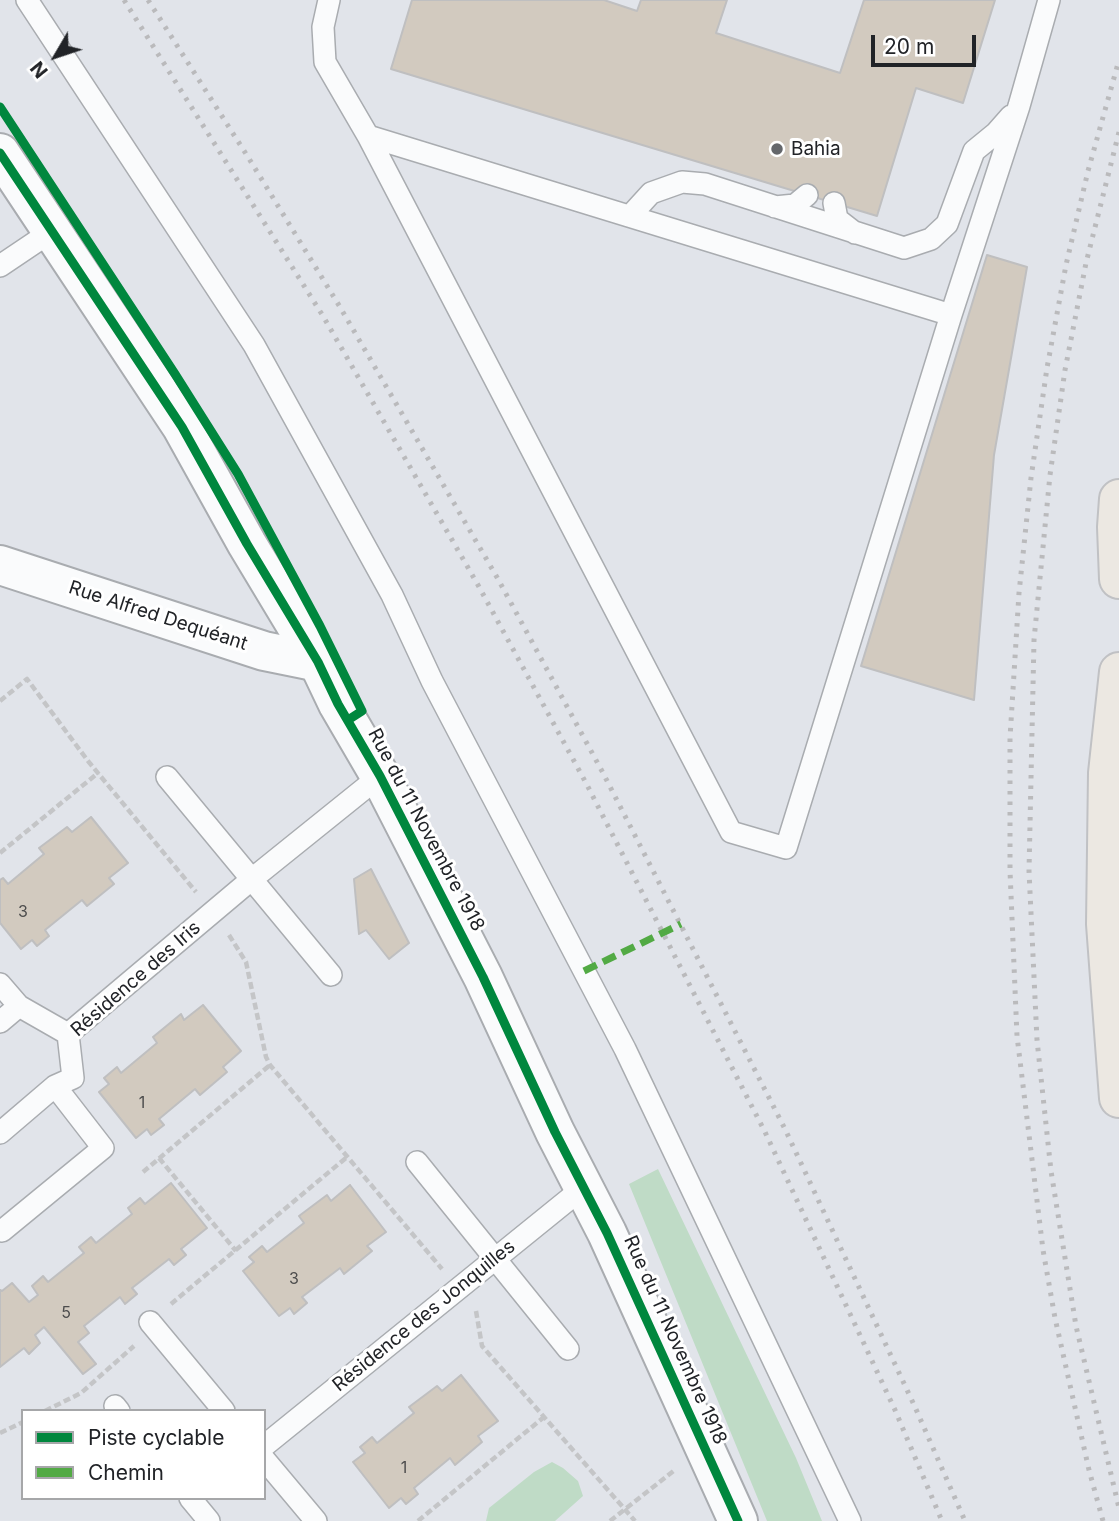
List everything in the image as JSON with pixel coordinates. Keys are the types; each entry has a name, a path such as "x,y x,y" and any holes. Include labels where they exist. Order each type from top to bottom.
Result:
{"highway":[{"path":"1119,499 1119,579"},
{"path":"1119,672 1108,772 1106,924 1119,1098"}],"street":[{"name":"Rue du 11 Novembre 1918","path":"0,153 182,427 247,544 318,662 338,704 380,776 484,977 555,1132 607,1233 738,1521"},
{"name":"Rue Alfred Dequéant","path":"0,565 264,651 318,662"}],"lane":[{"path":"27,0 254,345 393,594 432,681 625,1049 850,1521"},
{"path":"329,0 323,27 325,62 368,136 732,832 786,848 1049,0"},
{"path":"629,216 652,193 682,182 705,184 904,248 931,239 947,224 974,151 996,134 1018,106"},
{"path":"368,136 951,315"},
{"path":"771,207 794,205 807,195"},
{"path":"834,203 837,219 856,234"},
{"path":"0,266 52,231"},
{"name":"Résidence des Iris","path":"55,1086 73,1078 68,1034 252,879 380,776"},
{"path":"167,777 331,975"},
{"path":"0,984 19,1006 68,1034"},
{"path":"0,1022 19,1006"},
{"path":"0,1133 55,1086 103,1148 2,1231"},
{"path":"417,1162 568,1349"},
{"name":"Résidence des Jonquilles","path":"266,1444 584,1187"},
{"path":"150,1322 222,1409"},
{"path":"266,1461 316,1521"}],"path":[{"path":"0,701 27,679 98,773 213,912 246,962 270,1065 478,1313 482,1346 635,1521"},
{"path":"0,853 98,773"},
{"path":"142,1172 270,1065"},
{"path":"49,1409 81,1393 135,1346 131,1338 347,1157"},
{"path":"159,1158 236,1251"},
{"path":"418,1521 544,1417"},
{"path":"0,1433 21,1423"},
{"path":"610,1521 682,1464"}],"green space":[{"path":"658,1169 796,1458 822,1521 767,1521 629,1184"},
{"path":"552,1462 578,1481 583,1496 555,1521 486,1521 489,1508 534,1472"}],"building":[{"name":"Bahia","path":"412,0 604,0 637,11 641,0 727,0 716,33 840,73 864,0 995,0 963,103 916,88 877,216 391,69"},
{"path":"987,255 1027,267 994,455 974,700 861,666"},
{"path":"91,817 128,863 109,878 114,884 87,906 82,900 45,930 49,936 37,946 32,940 21,949 0,923 0,880 3,878 8,884 44,854 39,848 67,827 72,832"},
{"path":"371,869 409,943 389,959 366,930 359,934 354,879"},
{"path":"203,1005 241,1051 223,1067 227,1072 200,1095 195,1089 159,1119 164,1125 151,1135 147,1129 136,1138 99,1092 109,1084 104,1078 117,1067 121,1073 157,1043 153,1037 181,1014 184,1020"},
{"path":"171,1183 207,1228 181,1249 186,1255 174,1265 169,1259 132,1288 137,1294 125,1304 120,1297 84,1326 89,1333 78,1342 96,1364 83,1374 44,1327 35,1335 40,1343 29,1354 24,1348 0,1367 0,1290 12,1283 29,1302 38,1295 32,1286 43,1276 48,1282 84,1253 79,1247 91,1237 96,1243 132,1214 128,1208 140,1198 145,1204"},
{"path":"350,1185 386,1232 367,1246 372,1251 344,1274 340,1268 302,1297 307,1303 294,1314 290,1308 279,1316 243,1271 254,1262 249,1257 262,1246 267,1252 304,1223 299,1216 327,1195 331,1201"},
{"path":"461,1375 498,1421 478,1436 482,1442 455,1465 450,1458 414,1488 418,1494 406,1504 401,1498 389,1508 353,1462 365,1453 360,1447 372,1437 377,1443 414,1413 409,1407 437,1386 442,1391"}],"railway":[{"path":"124,0 323,316 478,585 586,783 765,1132 895,1410 942,1521"},
{"path":"148,0 340,307 498,579 603,773 785,1129 915,1407 965,1521"},
{"path":"1103,1521 1055,1318 1043,1250 1017,1036 1010,871 1010,738 1019,593 1031,478 1047,368 1066,265 1088,171 1119,60"},
{"path":"1119,132 1086,263 1065,370 1050,475 1034,640 1029,871 1037,1040 1051,1171 1076,1326 1119,1508"}],"marked path":[{"path":"584,971 681,924"}],"cycle path":[{"path":"0,107 238,474 320,626 362,711 348,720"},
{"path":"0,153 182,427 247,544 318,662 338,704 380,776 483,977 555,1132 607,1233 738,1521"}],"place":[{"name":"Bahia","path":"777,149"}]}
